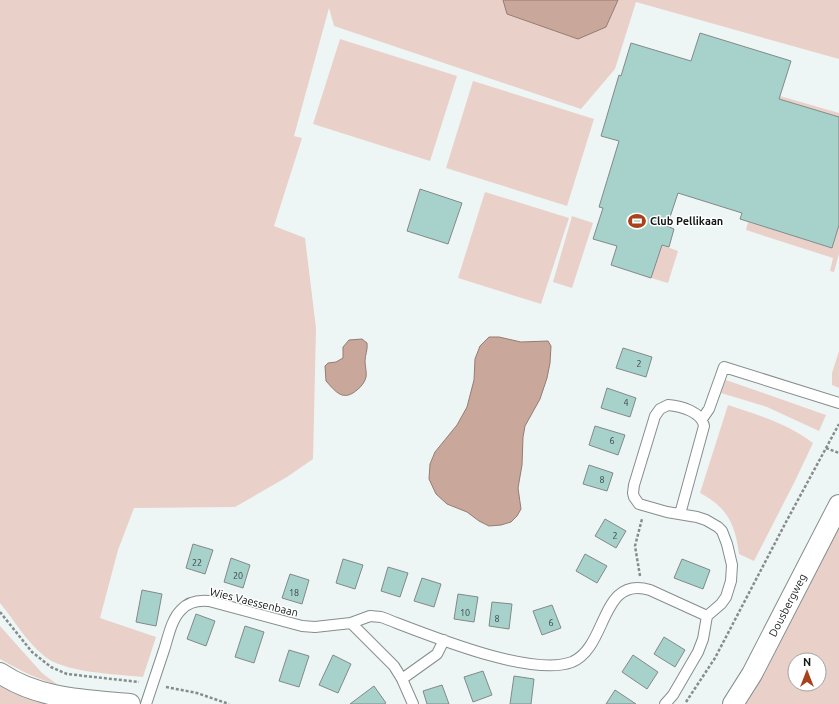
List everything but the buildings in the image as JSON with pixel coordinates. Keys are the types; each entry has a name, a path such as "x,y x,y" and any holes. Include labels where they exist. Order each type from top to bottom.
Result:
{"street":[{"name":"Dousbergweg","path":"733,704 752,674 839,505"},
{"path":"0,672 14,681 56,696 130,704"}],"lane":[{"path":"702,419 710,409 724,367 839,403"},
{"path":"665,704 673,695 698,652 703,639 707,616 721,604 729,589 732,572 731,558 722,531 713,524 696,517 667,512 639,504 634,497 633,489 655,416 658,411 666,406 672,405 694,413 702,419 704,424 704,429 680,514"},
{"path":"642,589 654,592 707,616"},
{"name":"Wies Vaessenbaan","path":"146,704 176,616 184,607 195,602 209,601 302,626 315,627 351,622 370,616 381,617 481,653 525,663 553,665 572,662 585,653 614,599 629,590 642,589"},
{"path":"351,622 394,666 402,679 413,704"},
{"path":"402,679 437,654 444,640"}],"path":[{"path":"685,704 715,658 839,424"},
{"path":"826,448 839,453"},
{"path":"642,589 635,546 644,516"},
{"path":"0,612 32,652 51,668 58,671 67,674 153,684 197,693 229,704"}],"shaded area":[{"path":"0,0 505,0 606,27 618,0 839,0 839,59 636,2 615,69 581,109 334,26 329,8 294,136 302,138 274,226 305,238 316,328 313,459 287,477 235,507 134,508 118,550 100,618 156,637 143,677 90,672 63,666 52,661 43,655 31,643 0,603"},
{"path":"503,0 618,0 606,27 578,39 507,14"},
{"path":"340,39 457,76 430,161 313,124"},
{"path":"473,81 594,119 567,206 446,168"},
{"path":"780,96 839,113 839,117 779,99"},
{"path":"485,192 569,218 541,304 458,278"},
{"path":"572,216 593,223 572,288 553,282"},
{"path":"748,222 832,248 839,225 839,254 834,272 830,271 833,258 746,230"},
{"path":"662,245 678,251 668,283 651,278"},
{"path":"489,337 499,337 521,342 548,341 551,346 547,378 540,399 525,426 522,465 518,488 521,509 511,522 489,526 467,512 447,504 436,494 429,479 430,464 435,452 457,425 467,407 474,380 475,359 480,346"},
{"path":"362,339 367,343 365,361 366,374 364,383 352,394 340,394 326,381 325,366 328,363 336,362 343,358 343,347 349,340"},
{"path":"839,351 839,388 832,385 832,373"},
{"path":"726,380 826,415 819,431 767,407 721,393"},
{"path":"728,405 783,425 813,443 754,561 739,554 732,525 724,511 700,493"},
{"path":"839,528 839,704 743,704 765,670"},
{"path":"0,626 42,673 58,685 28,674 0,659"},
{"path":"0,680 72,704 0,704"}],"place":[{"name":"Club Pellikaan","path":"637,221"}]}
